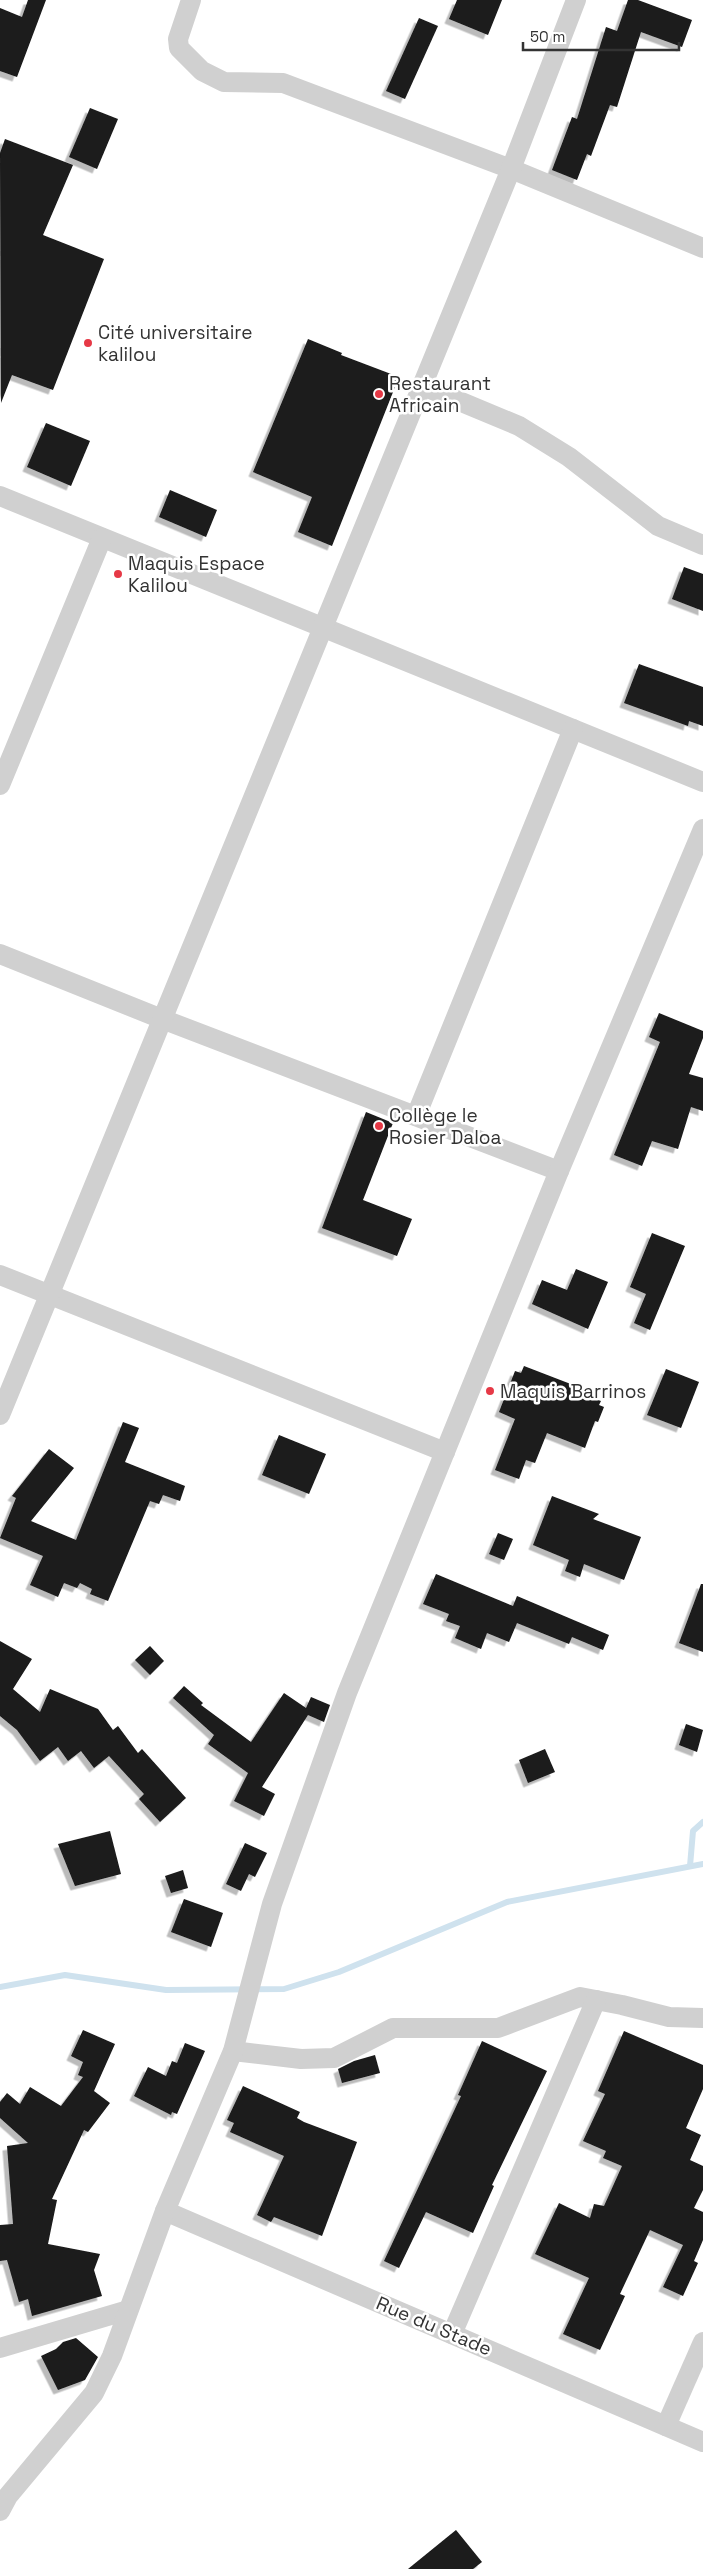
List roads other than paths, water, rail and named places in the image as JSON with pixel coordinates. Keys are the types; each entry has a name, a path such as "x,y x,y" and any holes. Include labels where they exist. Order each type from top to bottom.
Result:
{"street":[{"path":"191,0 178,39 179,48 182,54 202,71 214,78 224,82 283,83 511,169 703,248"},
{"path":"0,1415 423,386 511,169 576,0"},
{"path":"423,386 519,426 569,457 658,526 703,545"},
{"path":"0,496 703,782"},
{"path":"0,785 102,538"},
{"path":"416,1116 573,729"},
{"path":"0,2511 8,2496 94,2393 112,2356 165,2210 233,2051 278,1886 347,1693 559,1171 703,829"},
{"path":"0,954 162,1019 559,1171"},
{"path":"0,1275 445,1452"},
{"path":"233,2051 301,2059 334,2058 393,2028 498,2028 580,1998 622,2005 669,2017 703,2018"},
{"path":"452,2334 596,2000"},
{"name":"Rue du Stade","path":"165,2210 703,2442"},
{"path":"0,2348 128,2310"},
{"path":"666,2426 703,2342"}],"waterway":[{"path":"690,1866 693,1831 703,1822"},
{"path":"0,1987 65,1975 166,1990 284,1989 339,1972 507,1902 703,1864"}],"place":[{"name":"Cité universitaire kalilou","path":"88,343"},
{"name":"Restaurant Africain","path":"379,394"},
{"name":"Maquis Espace Kalilou","path":"118,574"},
{"name":"Collège le Rosier Daloa","path":"379,1126"},
{"name":"Maquis Barrinos","path":"490,1391"}]}
